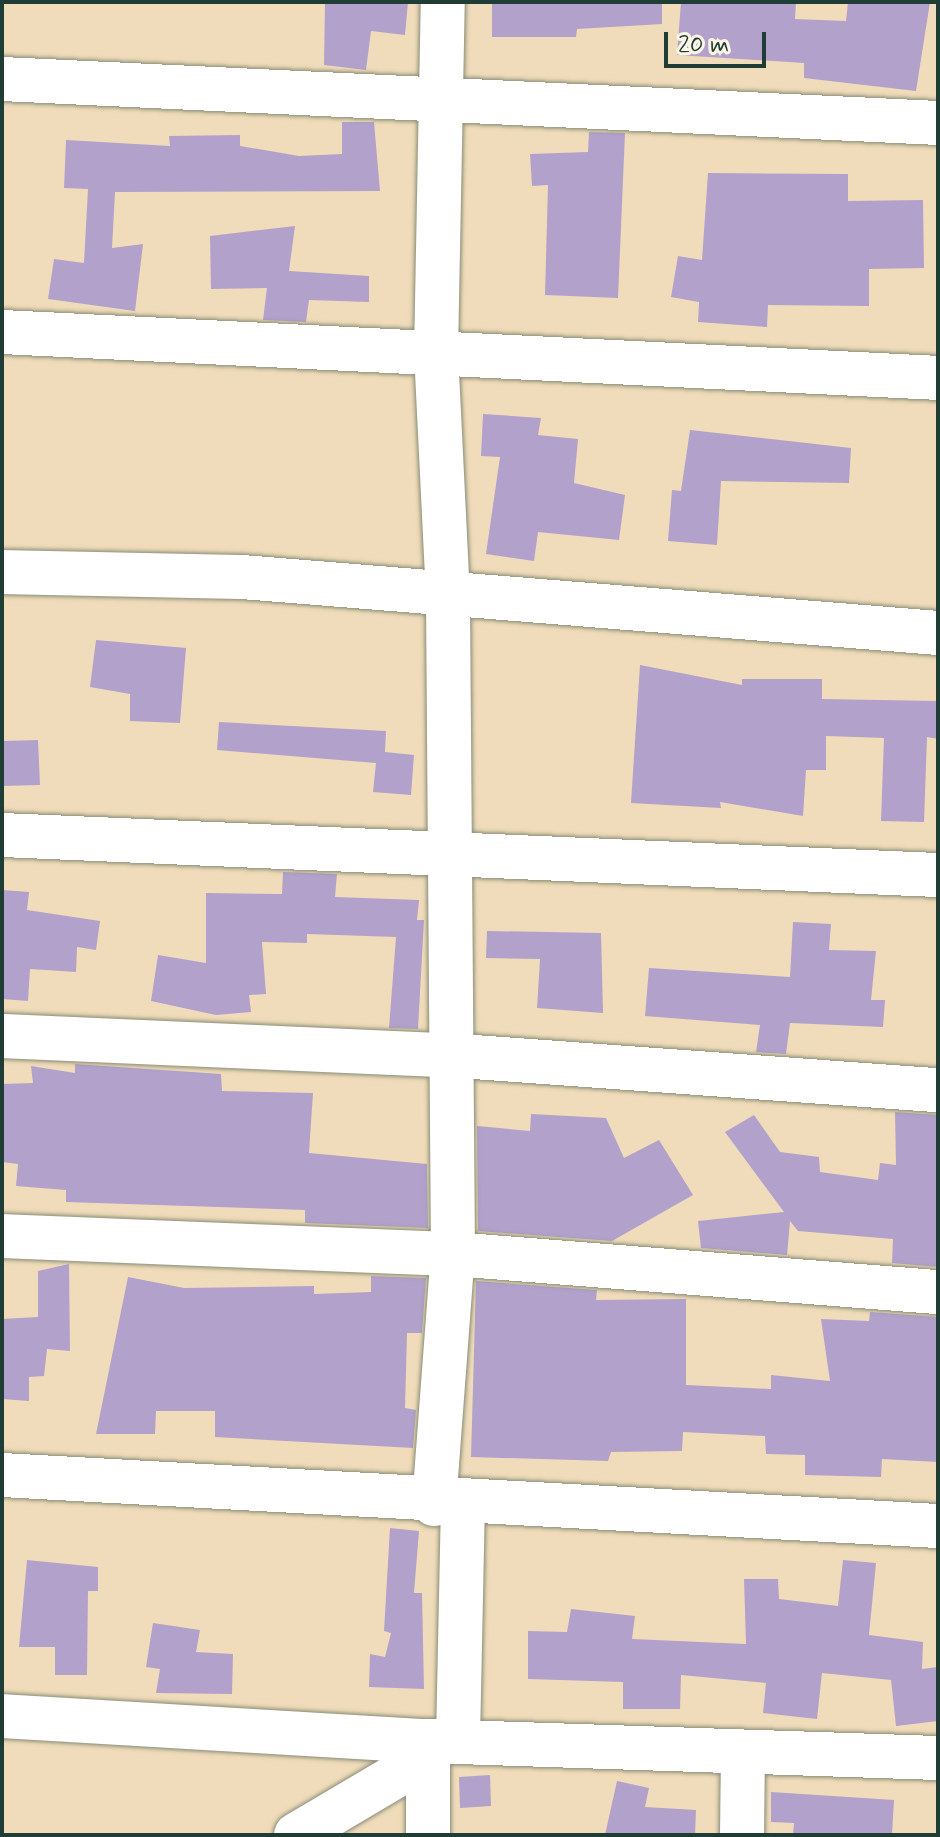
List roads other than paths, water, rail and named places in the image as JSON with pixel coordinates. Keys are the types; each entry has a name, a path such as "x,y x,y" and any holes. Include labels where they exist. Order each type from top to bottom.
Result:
{"street":[{"path":"428,1835 438,1746 448,1504 453,1254 446,1055 448,597 436,354 443,2"},
{"path":"2,79 938,123"},
{"path":"2,332 938,378"},
{"path":"2,572 242,577 448,597 938,633"},
{"path":"2,835 445,849 938,875"},
{"path":"2,1036 446,1055 938,1090"},
{"path":"2,1236 453,1254 938,1292"},
{"path":"2,1475 448,1504 938,1526"},
{"path":"2,1716 438,1746 938,1758"},
{"path":"296,1835 438,1746"},
{"path":"742,1835 743,1752"}]}
